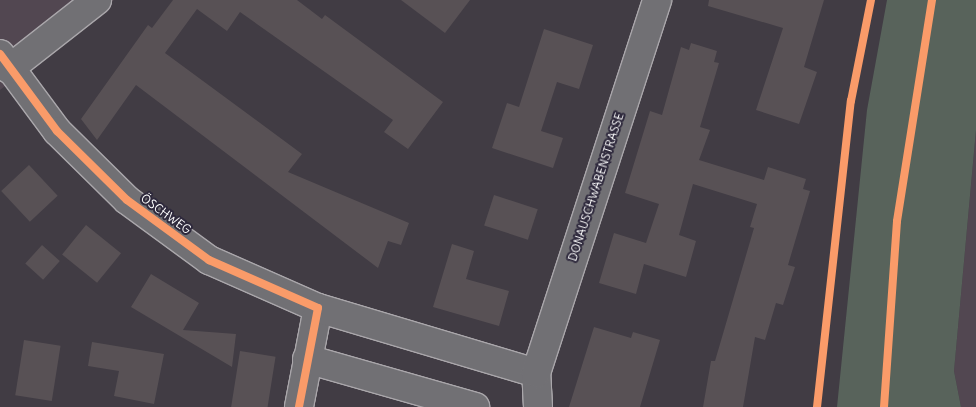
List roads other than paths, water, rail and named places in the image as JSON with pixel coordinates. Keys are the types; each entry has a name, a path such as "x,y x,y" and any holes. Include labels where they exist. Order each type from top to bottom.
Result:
{"street":[{"path":"5,61 97,0"},
{"name":"DONAUSCHWABENSTRASSE","path":"536,373 656,0"},
{"name":"ÖSCHWEG","path":"5,61 58,131 127,200 209,260 318,308 536,373"},
{"path":"299,407 318,308"},
{"path":"307,359 475,407"},
{"path":"536,373 538,407"}]}
